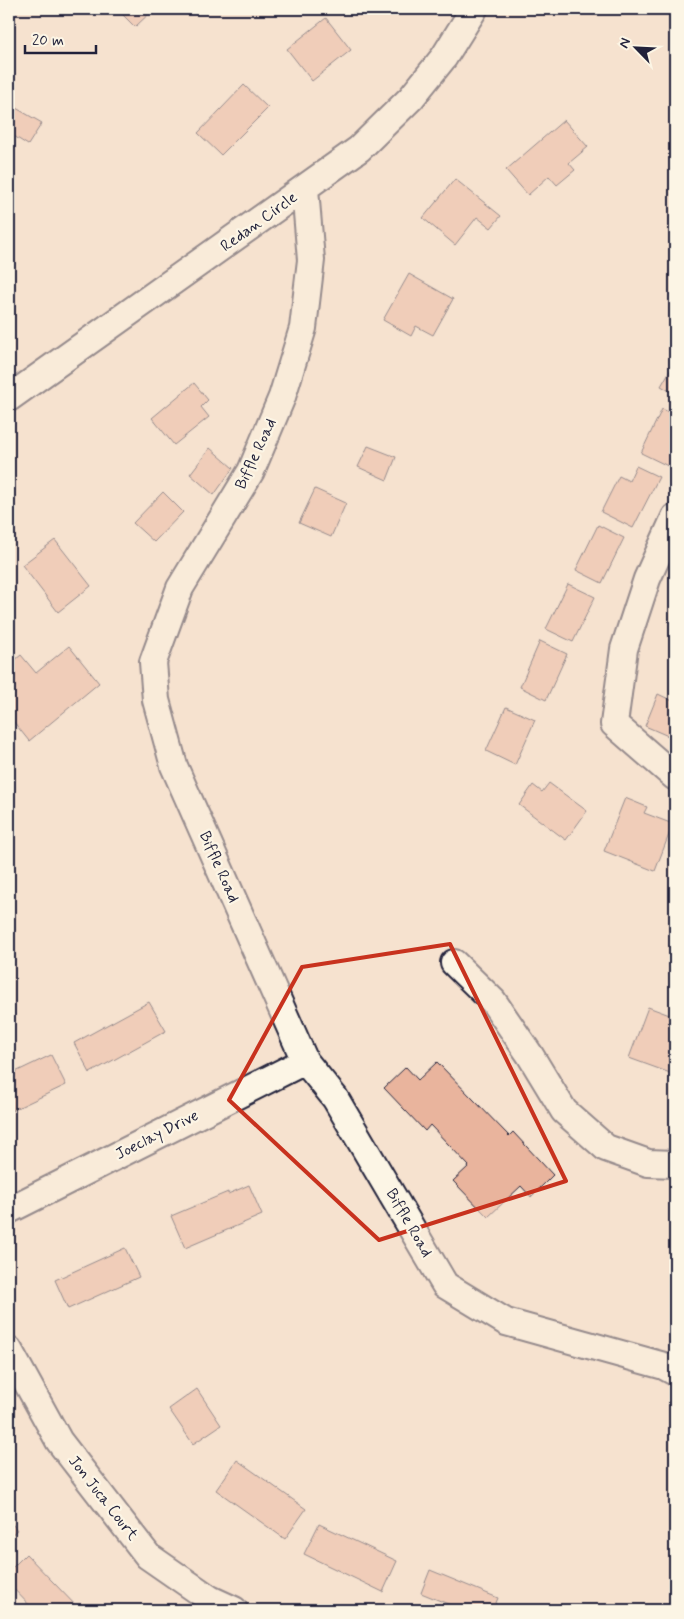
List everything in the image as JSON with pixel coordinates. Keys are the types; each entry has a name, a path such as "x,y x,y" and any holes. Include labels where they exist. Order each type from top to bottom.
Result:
{"street":[{"name":"Redan Circle","path":"9,398 305,189 358,149 411,98 444,56 474,9"},
{"name":"Biffle Road","path":"305,189 312,260 303,328 282,397 251,471 180,588 153,662 156,700 174,766 305,1061 335,1098 445,1285 506,1322 664,1366 675,1372"},
{"path":"675,517 647,579 624,649 614,724 675,777"},
{"path":"454,963 493,1001 564,1111 606,1148 648,1163 675,1164"},
{"name":"Joeclay Drive","path":"9,1210 305,1061"},
{"name":"Jon Juca Court","path":"9,1350 59,1441 148,1556 210,1599 234,1610"}],"highlighted area":[{"path":"450,944 566,1181 379,1240 229,1100 302,967"}],"building":[{"path":"117,9 154,9 135,27"},
{"path":"9,15 15,23 9,29"},
{"path":"326,18 351,50 312,81 287,49"},
{"path":"244,85 268,108 221,155 198,133"},
{"path":"9,104 42,123 28,145 9,133"},
{"path":"564,120 588,147 569,163 575,170 557,185 549,176 528,195 506,170"},
{"path":"455,179 501,216 491,228 477,217 455,245 423,218"},
{"path":"409,274 453,299 433,335 416,326 411,336 383,320"},
{"path":"675,362 675,394 661,386"},
{"path":"194,383 208,400 201,407 209,417 174,445 152,418"},
{"path":"662,409 675,415 675,462 672,468 641,453"},
{"path":"368,446 396,457 387,480 358,467"},
{"path":"210,448 233,468 214,495 190,474"},
{"path":"636,466 659,477 633,528 601,512 619,476 629,481"},
{"path":"315,489 346,503 331,537 299,523"},
{"path":"163,492 183,512 154,542 133,523"},
{"path":"598,525 624,538 602,583 576,570"},
{"path":"55,540 91,586 58,612 22,565"},
{"path":"568,584 595,597 573,642 546,629"},
{"path":"540,641 567,654 546,700 520,687"},
{"path":"69,646 99,683 29,741 9,716 9,665 21,655 36,673"},
{"path":"658,694 675,702 675,739 645,726"},
{"path":"506,707 535,720 515,765 486,751"},
{"path":"549,783 587,811 566,840 519,805 533,785 542,792"},
{"path":"625,798 647,807 644,813 673,824 655,871 604,851"},
{"path":"149,1002 166,1031 90,1073 74,1043"},
{"path":"648,1007 675,1017 673,1074 629,1058"},
{"path":"51,1055 66,1085 9,1112 9,1075"},
{"path":"437,1062 509,1136 513,1132 553,1175 531,1197 521,1186 488,1217 453,1181 469,1166 430,1125 425,1131 384,1088 406,1067 418,1080"},
{"path":"249,1185 262,1215 185,1248 171,1216"},
{"path":"125,1248 139,1277 68,1309 55,1280"},
{"path":"197,1389 221,1425 193,1444 169,1409"},
{"path":"237,1460 306,1509 285,1539 216,1490"},
{"path":"9,1520 17,1530 9,1537"},
{"path":"319,1524 397,1561 383,1592 304,1554"},
{"path":"26,1554 80,1610 34,1610 9,1584 9,1571"},
{"path":"430,1570 498,1598 493,1610 463,1610 421,1593"},
{"path":"526,1605 541,1610 524,1610"}]}
